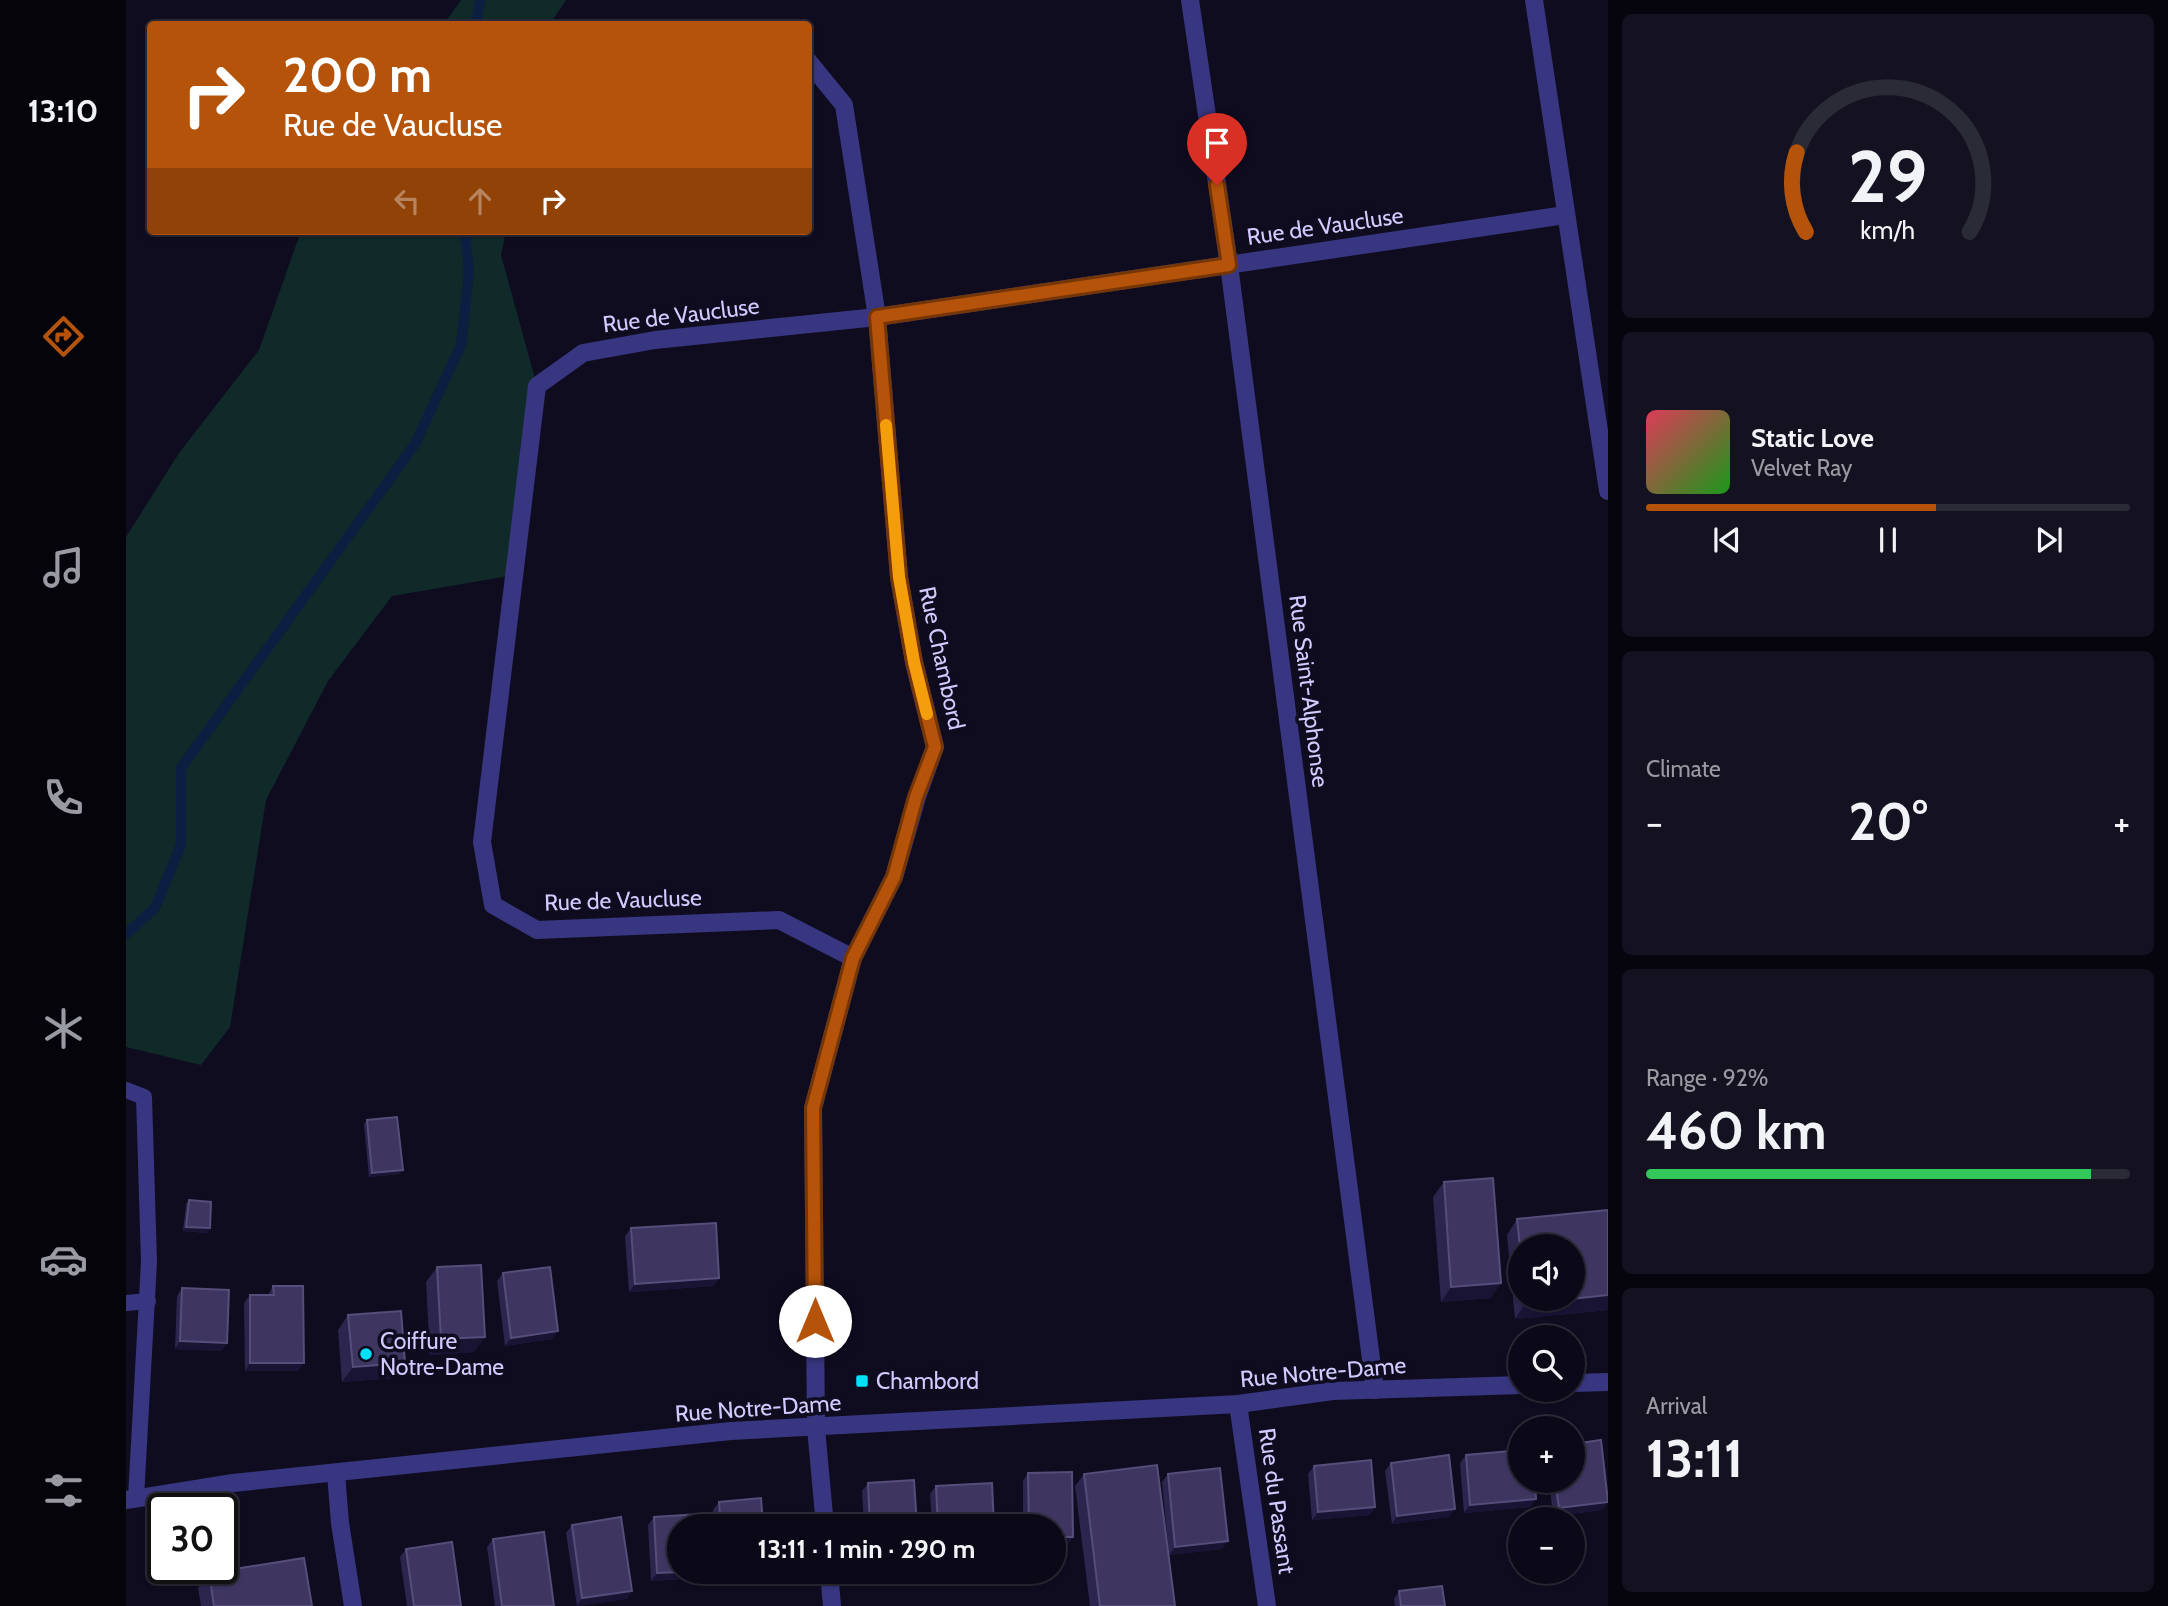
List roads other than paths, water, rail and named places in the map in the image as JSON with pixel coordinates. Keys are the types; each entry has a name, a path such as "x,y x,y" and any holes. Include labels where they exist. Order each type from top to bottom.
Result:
{"street":[{"name":"Rue Saint-Alphonse","path":"1189,0 1229,265 1375,1390"},
{"path":"1534,0 1608,490"},
{"name":"Rue Chambord","path":"812,66 844,105 877,317 899,577 914,662 935,747 916,797 894,877 853,958 813,1108 816,1429 824,1514"},
{"name":"Rue de Vaucluse","path":"853,958 779,920 537,930 493,905 482,842 537,386 583,353 655,341 877,317 1565,215"},
{"path":"1585,1383 1608,1382"},
{"name":"Rue Notre-Dame","path":"131,1499 233,1483 731,1432 1238,1404 1333,1391 1508,1385"},
{"name":"Rue du Passant","path":"1238,1404 1268,1606"},
{"path":"336,1474 340,1523 353,1606"},
{"path":"830,1584 832,1606"}],"lane":[{"path":"126,1090 144,1097 149,1262 131,1499"},
{"path":"126,1303 148,1301"}],"waterway":[{"path":"476,21 480,0"},
{"path":"126,934 155,908 181,845 181,768 415,444 461,345 469,272 465,235"}],"place":[{"name":"Coiffure Notre-Dame","path":"366,1354"},
{"name":"Chambord","path":"862,1381"}]}
